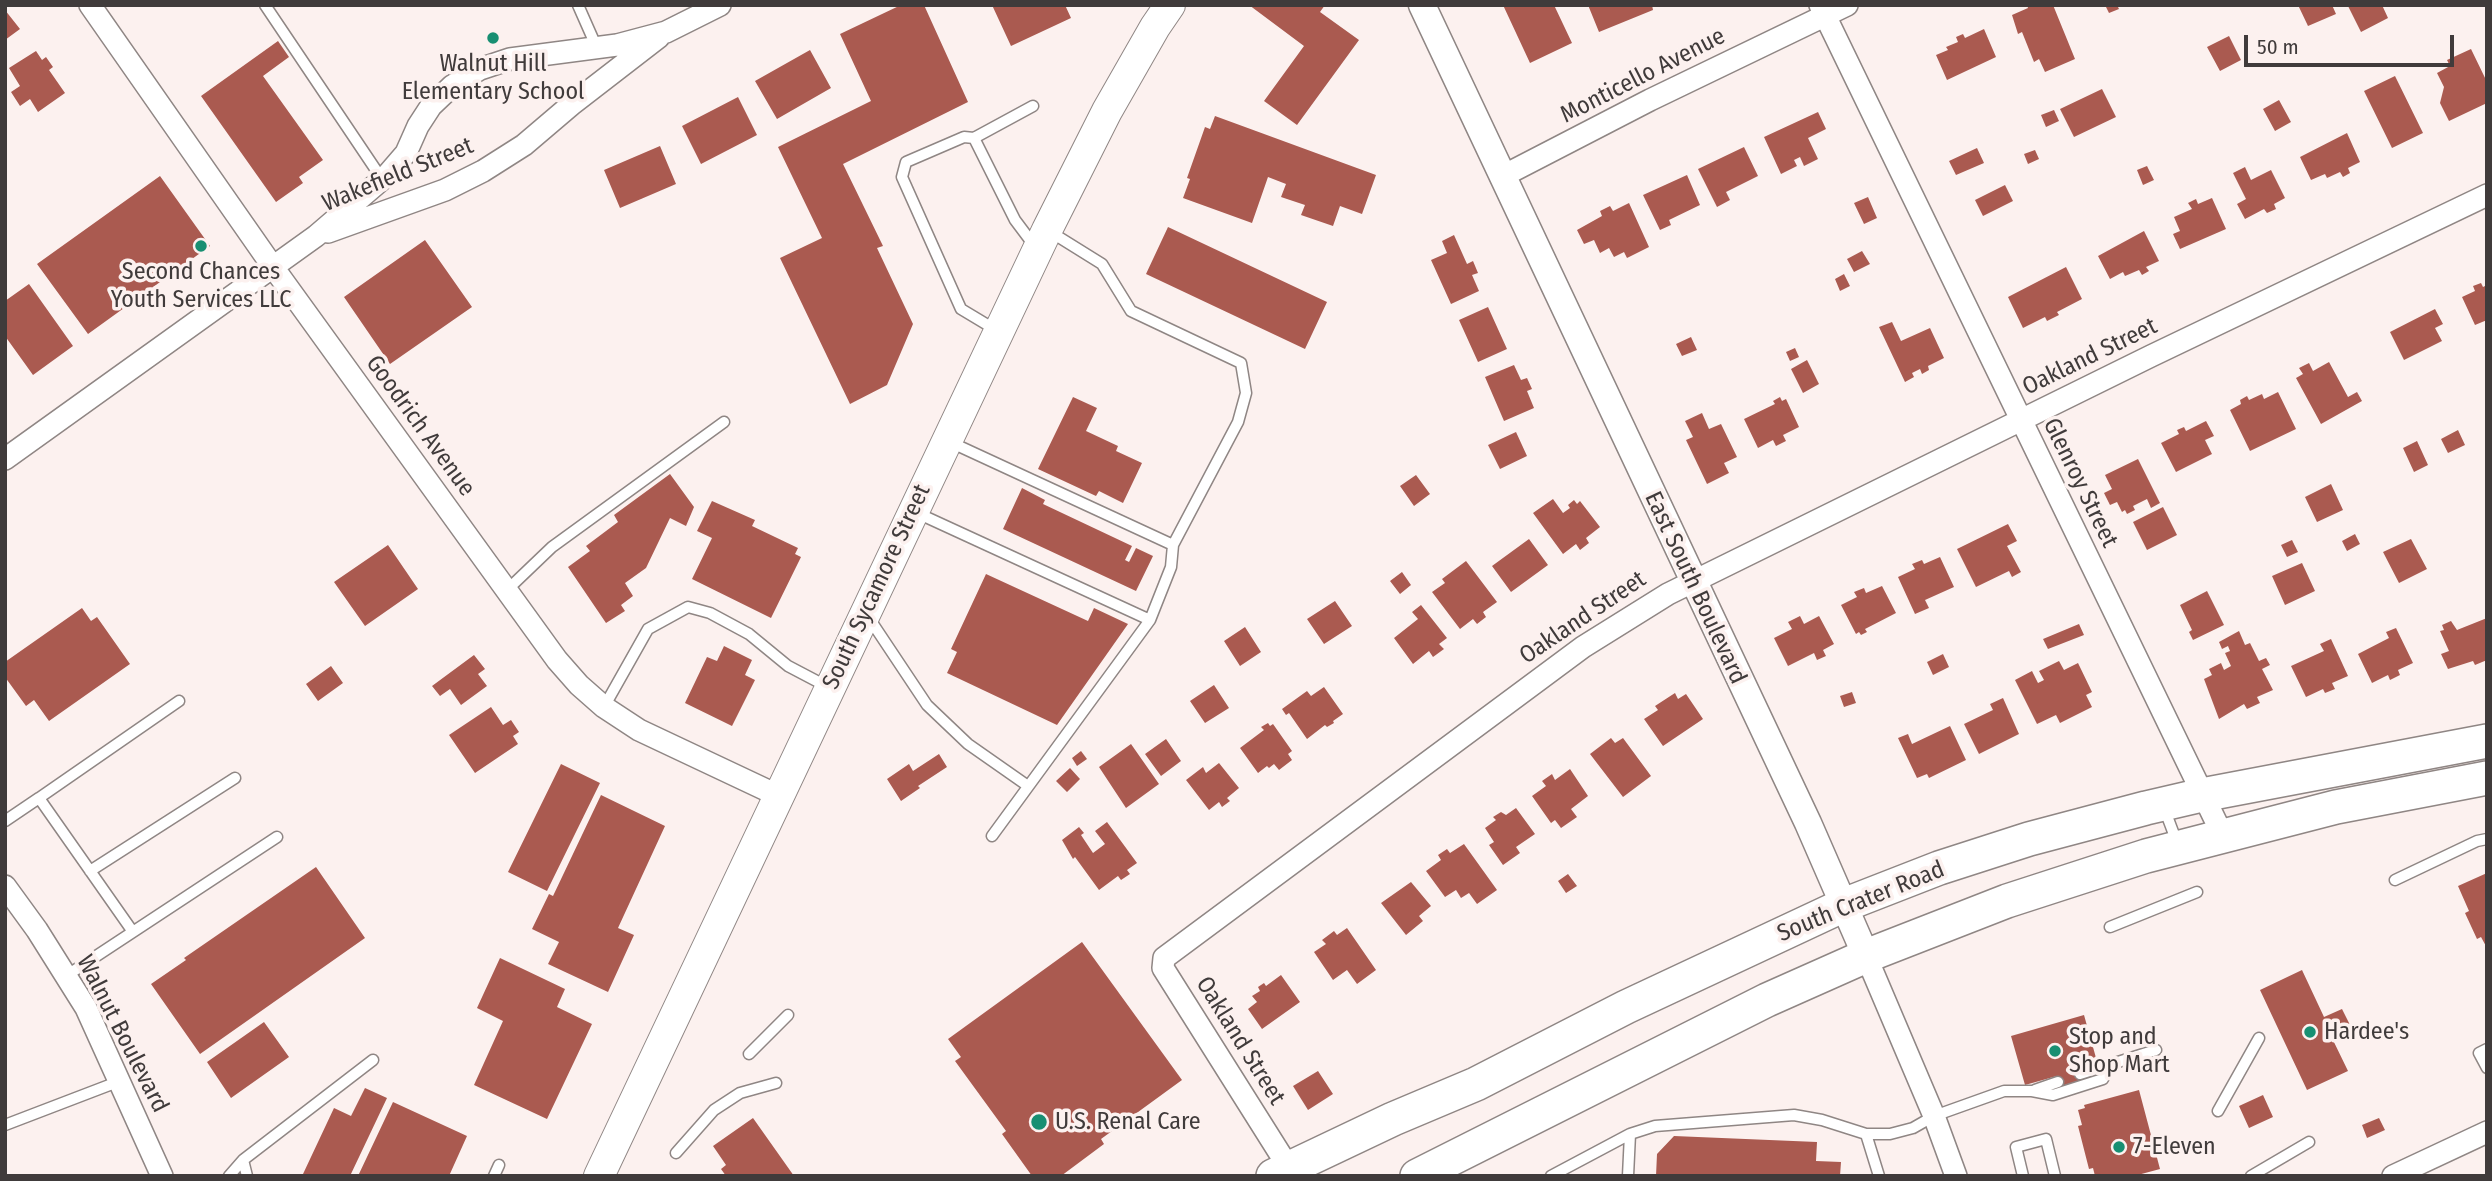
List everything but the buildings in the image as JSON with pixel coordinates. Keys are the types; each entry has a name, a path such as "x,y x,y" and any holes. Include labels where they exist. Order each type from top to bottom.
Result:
{"main road":[{"name":"South Sycamore Street","path":"598,1176 1042,240 1107,111 1170,5"},
{"name":"South Crater Road","path":"1281,1172 1476,1084 1626,1007 1844,905 1939,868 2029,839 2202,795 2487,741"},
{"path":"1417,1176 1767,1000 1866,956 2007,901 2179,847 2336,807 2487,779"}],"street":[{"name":"Goodrich Avenue","path":"90,5 273,267 557,660 579,685 604,707 639,730 779,796"},
{"name":"Wakefield Street","path":"316,236 444,190 483,171 524,145 666,32 720,5"},
{"name":"East South Boulevard","path":"1422,5 1844,905 1934,1116 1956,1176"},
{"name":"Monticello Avenue","path":"1501,177 1822,11 1847,5"},
{"name":"Glenroy Street","path":"1822,11 2223,836"},
{"name":"Wakefield Street","path":"5,459 316,236 382,179 406,153 431,106 452,86 480,69 510,59 597,48 666,32"},
{"name":"Oakland Street","path":"1281,1172 1163,968 1164,958 1583,647 1668,594 2487,195"},
{"name":"Walnut Boulevard","path":"5,886 37,930 86,1008 162,1176"},
{"path":"2393,1176 2487,1132"}],"lane":[{"path":"265,5 382,179"},
{"path":"578,5 597,48"},
{"path":"998,331 961,309 902,177 906,162 964,137 974,138 1033,106"},
{"path":"974,138 1015,220 1042,240 1102,264 1131,311 1241,363 1246,393 1238,422 1173,545 1171,567 1150,620 992,836"},
{"path":"506,590 552,547 724,422"},
{"path":"946,440 1173,545"},
{"path":"913,511 1150,620"},
{"path":"604,707 648,629 688,607 710,613 749,634 788,666 830,688"},
{"path":"865,613 927,705 968,744 1028,786"},
{"path":"5,821 179,702"},
{"path":"90,871 235,778"},
{"path":"39,798 133,932"},
{"path":"2163,805 2179,847"},
{"path":"66,976 277,837"},
{"path":"2395,880 2477,841 2487,839"},
{"path":"2110,927 2197,892"},
{"path":"749,1054 788,1015"},
{"path":"2218,1111 2259,1038"},
{"path":"2080,1074 2155,1050"},
{"path":"2483,1051 2487,1068"},
{"path":"229,1176 243,1160 373,1060"},
{"path":"1551,1176 1630,1134 1655,1126 1794,1115 1822,1119 1866,1134 1890,1134 1913,1128 1934,1116 2004,1091 2032,1091 2053,1095 2103,1079 2109,1065"},
{"path":"5,1125 120,1081"},
{"path":"2032,1091 2058,1082"},
{"path":"676,1153 714,1110 740,1093 776,1083"},
{"path":"1628,1176 1630,1134"},
{"path":"1866,1134 1879,1176"},
{"path":"2023,1176 2016,1147 2046,1139 2055,1176"},
{"path":"2251,1176 2309,1142"},
{"path":"243,1160 247,1176"}],"place":[{"name":"Walnut Hill Elementary School","path":"493,38"},
{"name":"Second Chances Youth Services LLC","path":"201,246"},
{"name":"Hardee's","path":"2310,1032"},
{"name":"Stop and Shop Mart","path":"2055,1051"},
{"name":"U.S. Renal Care","path":"1039,1122"},
{"name":"7-Eleven","path":"2119,1147"}]}
